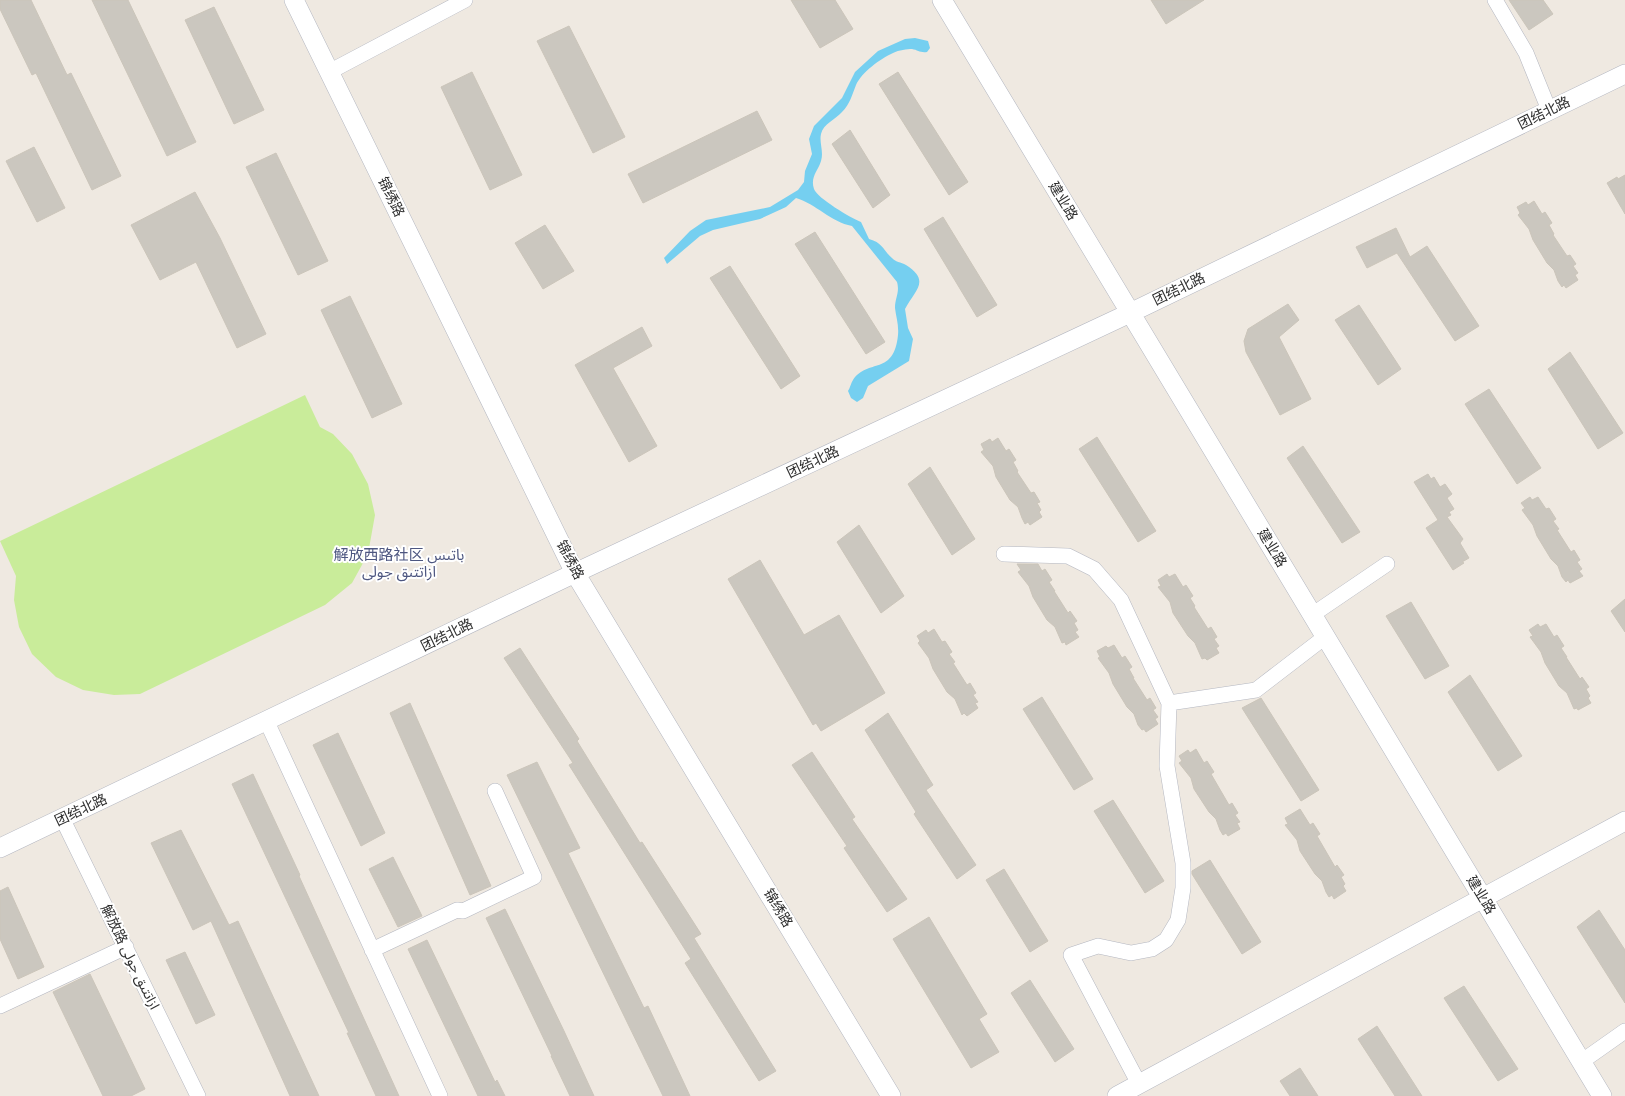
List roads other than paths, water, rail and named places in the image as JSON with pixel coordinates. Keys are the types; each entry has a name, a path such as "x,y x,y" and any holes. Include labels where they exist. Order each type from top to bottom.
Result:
{"street":[{"name":"锦绣路","path":"294,0 576,573 891,1096"},
{"path":"329,72 465,0"},
{"name":"建业路","path":"942,0 1602,1096"},
{"path":"1495,0 1526,53 1549,110"},
{"name":"团结北路","path":"0,848 576,573 1130,313 1625,74"},
{"path":"1004,554 1068,556 1094,569 1121,600 1168,704 1167,766 1183,863 1183,888 1178,920 1166,940 1152,949 1131,953 1098,946 1071,955 1139,1084"},
{"path":"1312,615 1387,564"},
{"path":"1168,704 1256,690 1325,637"},
{"path":"267,722 440,1096"},
{"path":"372,950 457,910 463,911 534,878 495,791"},
{"name":"解放路 ازاتتىق جولى","path":"62,818 198,1096"},
{"path":"1117,1096 1625,821"},
{"path":"0,1006 126,947"},
{"path":"1581,1062 1625,1031"}],"water":[{"path":"915,38 928,41 930,48 927,52 912,49 903,50 877,62 859,80 845,109 824,127 821,137 822,158 813,181 816,193 861,222 869,239 880,244 893,259 914,271 919,281 919,286 905,309 908,328 913,339 909,361 868,386 863,398 857,402 851,398 848,391 853,380 859,373 886,361 896,348 898,324 895,304 898,289 897,282 852,226 837,221 810,204 796,198 786,207 760,219 713,230 700,236 667,264 664,258 690,231 706,220 770,207 798,190 804,182 805,171 812,154 809,139 814,126 842,98 855,72 878,51 905,39"}],"district":[{"name":"解放西路社区 باتىس ازاتتىق جولى","path":"399,564"}]}
